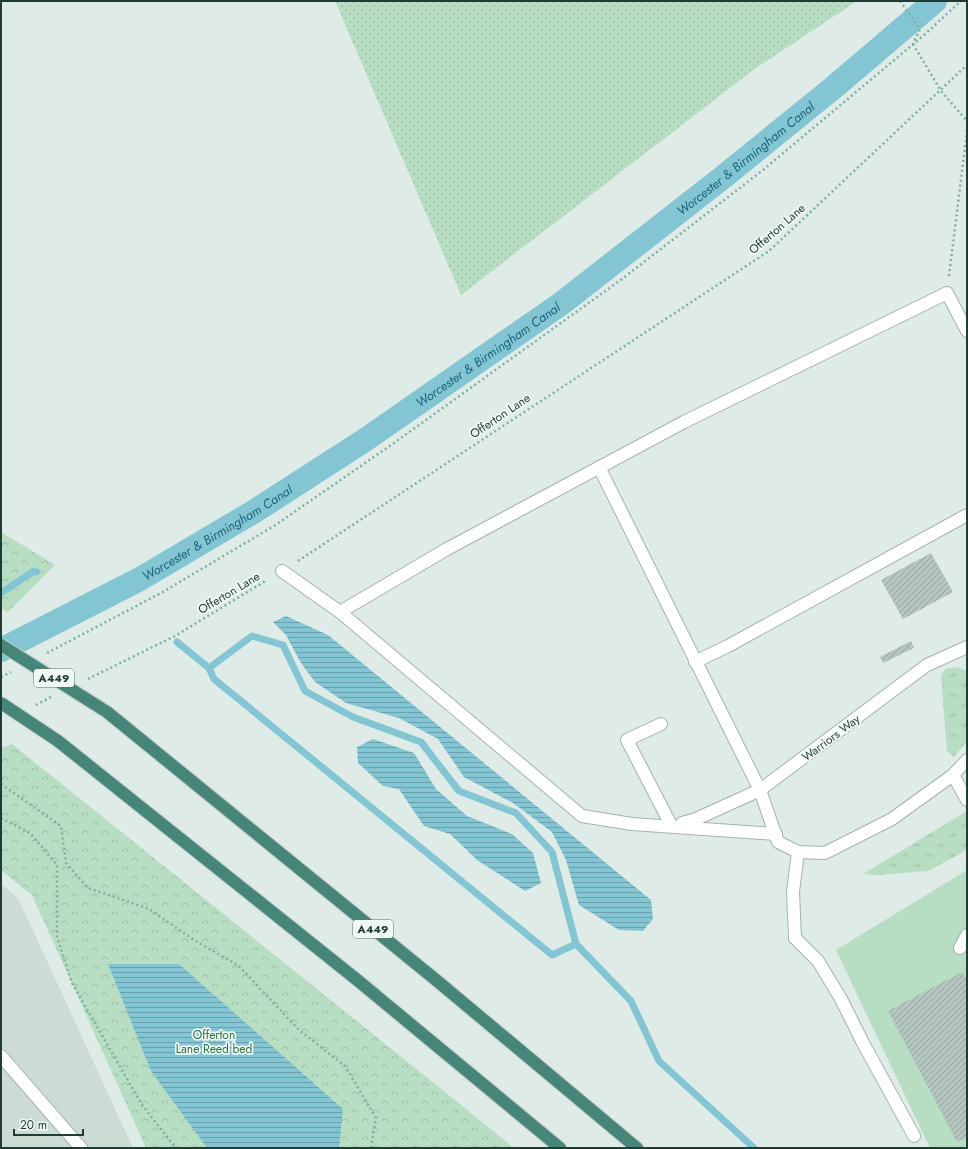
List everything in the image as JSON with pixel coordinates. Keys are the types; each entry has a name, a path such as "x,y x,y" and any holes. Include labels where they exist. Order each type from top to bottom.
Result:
{"highway":[{"name":"A449","path":"1,645 107,712 429,975 637,1148"},
{"path":"1,703 58,741 356,979 560,1148"}],"street":[{"path":"340,612 447,549 684,422 947,293 967,331"},
{"path":"599,467 760,790 778,842 798,852 825,853 892,820 954,776 967,760"},
{"path":"695,662 728,646 967,515"},
{"path":"282,571 340,612 582,816 632,824 671,825 776,834"},
{"name":"Warriors Way","path":"671,825 696,819 760,790 927,665 967,647"},
{"path":"661,724 627,740 671,825"},
{"path":"954,776 967,800"},
{"path":"798,852 793,892 796,938 818,961 841,999 863,1043 914,1136"},
{"path":"960,948 967,935"},
{"path":"1,1056 80,1148"}],"path":[{"path":"900,1 920,29 913,44"},
{"path":"43,655 161,593 274,526 394,443 634,269 763,170 913,44 961,1"},
{"path":"913,44 941,91 967,121"},
{"name":"Offerton Lane","path":"84,681 175,636 282,571 769,252 967,65"},
{"path":"947,293 967,131"},
{"path":"1,677 15,670"},
{"path":"29,708 57,694"},
{"path":"1,784 61,826 66,863 88,888 149,909 194,940 239,966 299,1030 345,1066 376,1118 370,1148"},
{"path":"1,818 30,832 57,865 58,937 72,983 142,1105 176,1148"}],"shaded area":[{"path":"1,884 18,898 133,1148 1,1148"}],"green space":[{"path":"335,1 857,1 756,68 461,295"},
{"path":"1,532 55,565 8,612 1,608"},
{"path":"957,667 967,671 967,741 954,757 947,751 941,676 945,669"},
{"name":"Offerton Lane Reed bed","path":"12,744 514,1148 146,1148 32,895 1,870 1,748"},
{"path":"967,811 967,850 928,871 878,875 863,874"},
{"path":"967,870 967,1148 930,1148 836,950"}],"water":[{"path":"286,616 328,635 651,900 653,919 643,931 619,930 579,905 566,860 552,832 513,803 464,777 438,739 399,718 346,703 315,682 301,663 286,635 273,622"},
{"path":"373,739 414,753 436,789 467,816 512,834 533,853 541,883 525,891 477,860 450,834 424,826 399,789 383,786 358,763 357,747"},
{"path":"108,964 179,964 343,1109 339,1148 207,1148 151,1071"}],"building":[{"path":"931,553 953,592 903,619 881,580"},
{"path":"911,641 914,648 883,663 880,657"},
{"path":"962,972 967,980 967,1142 965,1138 957,1142 888,1011"}],"waterway":[{"name":"Worcester & Birmingham Canal","path":"1,650 140,579 255,511 365,440 562,303 722,178 833,88 935,1"},
{"path":"1,593 34,571 37,572"},
{"path":"177,642 209,668 252,636 283,645 305,691 353,717 421,742 459,791 516,813 552,852 576,944 631,1001 659,1061 754,1148"},
{"path":"209,668 214,679 552,955 576,944"}]}
